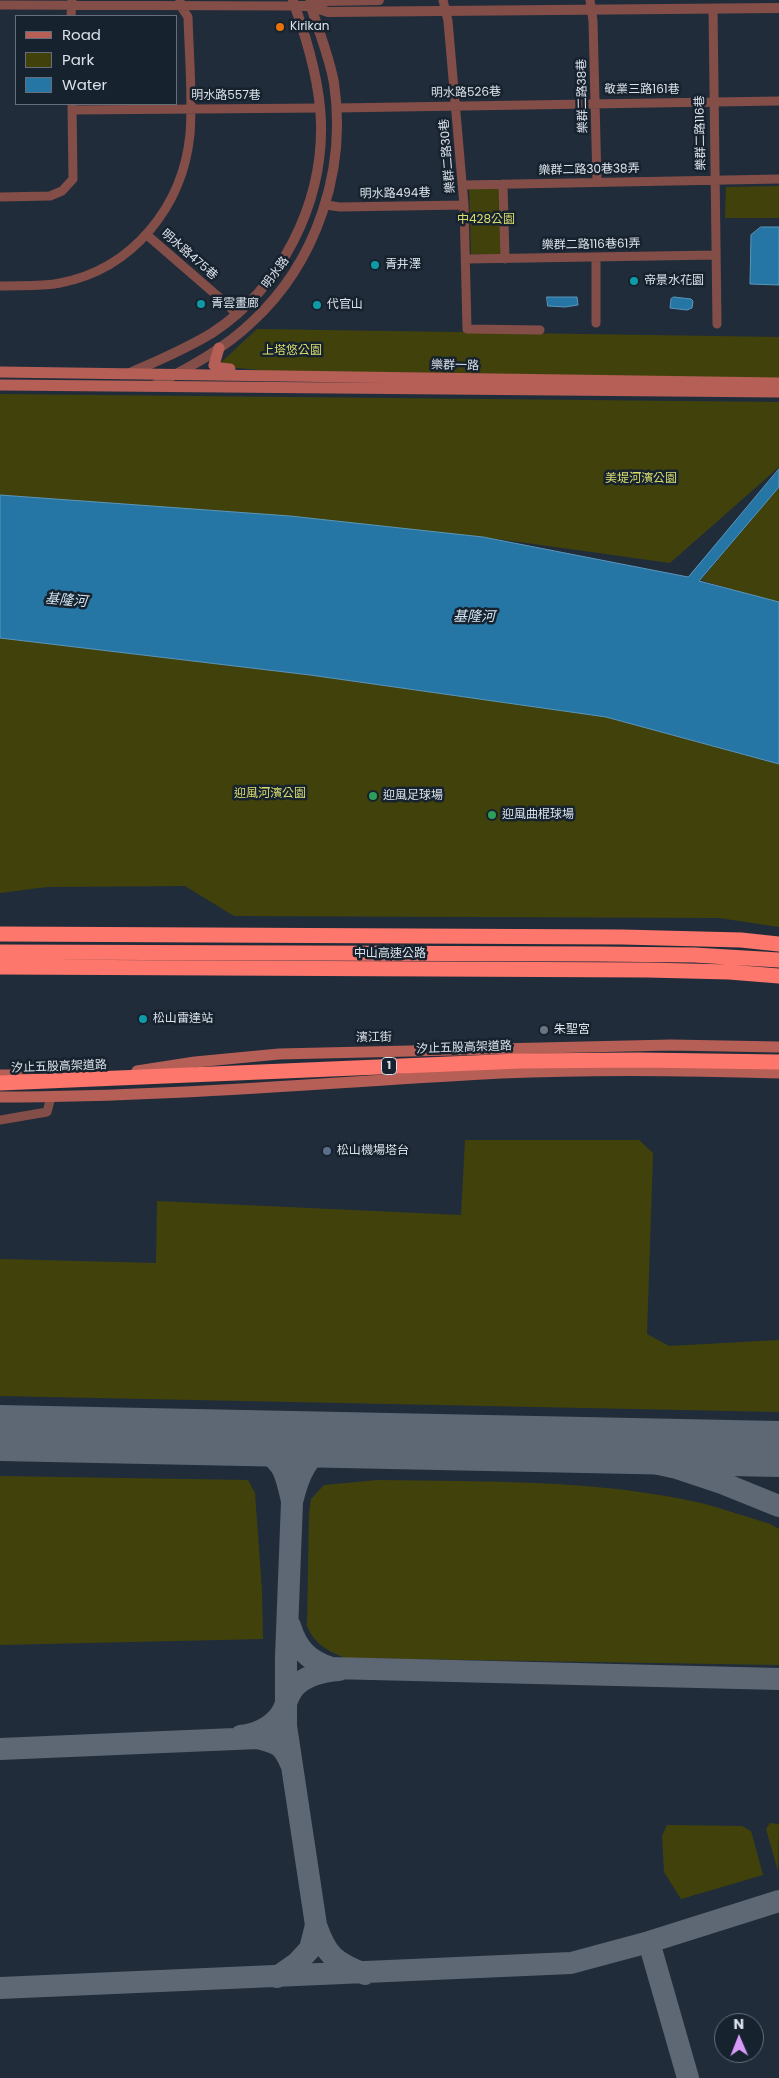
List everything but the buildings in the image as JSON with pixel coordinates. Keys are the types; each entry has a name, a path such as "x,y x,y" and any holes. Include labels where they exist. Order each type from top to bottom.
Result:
{"highway":[{"path":"0,934 622,936 741,940 779,944"},
{"name":"中山高速公路","path":"0,952 599,954 694,955 779,960"},
{"name":"中山高速公路","path":"0,968 648,970 729,972 779,976"},
{"name":"汐止五股高架道路","path":"0,1084 520,1061 779,1062"}],"main road":[{"path":"219,348 214,362 216,367 262,373 279,378"},
{"name":"明水路","path":"0,372 130,373"},
{"name":"樂群一路","path":"130,373 279,378 779,383"},
{"name":"明水路","path":"0,385 153,386"},
{"name":"樂群一路","path":"153,386 779,392"},
{"name":"濱江街","path":"0,1075 139,1071 228,1058 279,1054 671,1045 779,1047"},
{"path":"228,1058 229,1090"},
{"path":"0,1097 52,1097 229,1090 503,1073 606,1071 779,1073"}],"street":[{"path":"0,5 72,2 310,3 380,0"},
{"name":"樂群二路30巷","path":"443,0 446,11 463,184 466,329 540,330"},
{"path":"71,15 72,2"},
{"path":"0,286 36,286 62,283 105,267 147,235 172,199 187,156 190,133 188,17 180,3"},
{"name":"明水路","path":"130,373 190,346 213,332 236,314 268,281 282,261 299,229 309,204 316,178 319,155 320,108 310,54 294,3"},
{"path":"310,3 328,12 446,11 591,5 713,10 779,8"},
{"name":"明水路","path":"153,386 178,374 219,348 252,323 287,283 313,237 326,205 335,159 337,108 328,55 310,3"},
{"name":"樂群二路38巷","path":"591,5 597,182"},
{"name":"樂群二路116巷","path":"713,10 717,324"},
{"name":"敬業三路161巷","path":"595,103 779,101"},
{"name":"明水路526巷","path":"337,108 595,103"},
{"path":"0,197 50,196 62,190 73,179 72,107"},
{"name":"明水路557巷","path":"72,107 190,109 320,108"},
{"name":"樂群二路30巷38弄","path":"463,184 779,179"},
{"path":"503,184 505,258"},
{"name":"明水路494巷","path":"326,205 340,207 464,205"},
{"name":"明水路475巷","path":"147,235 236,314"},
{"name":"樂群二路116巷61弄","path":"466,259 716,255"},
{"path":"596,257 596,324"},
{"path":"0,1120 47,1112 52,1097"}],"green space":[{"name":"中428公園","path":"501,186 503,254 471,254 469,187"},
{"path":"779,186 779,218 725,218 726,187"},
{"name":"上塔悠公園","path":"257,329 779,337 779,380 281,372 217,366"},
{"name":"美堤河濱公園","path":"0,394 779,402 779,467 670,563 483,537 0,497"},
{"path":"779,487 779,604 701,580"},
{"name":"迎風河濱公園","path":"0,638 310,675 606,717 779,764 779,927 719,918 234,916 185,886 47,887 0,893"},
{"path":"465,1140 639,1140 653,1153 647,1334 669,1346 779,1340 779,1412 0,1396 0,1259 156,1263 157,1201 461,1215"},
{"path":"0,1476 248,1480 255,1493 262,1591 263,1639 0,1645"},
{"path":"378,1480 540,1483 621,1490 701,1503 770,1524 779,1529 779,1665 345,1658 338,1655 318,1642 307,1626 309,1513 311,1499 324,1485"},
{"path":"770,1823 779,1824 778,1871 766,1829"},
{"path":"667,1825 742,1826 751,1831 763,1875 681,1899 664,1872 662,1836"}],"water":[{"path":"761,227 779,227 779,285 750,284 751,235"},
{"path":"547,297 577,297 578,305 565,307 548,306"},
{"path":"674,297 691,299 693,301 692,308 687,310 670,308 671,299"},
{"name":"基隆河","path":"779,469 779,487 699,581 779,602 779,764 606,717 310,675 0,638 0,495 290,516 483,537 688,577"}],"taxiway":[{"path":"0,1434 255,1445 272,1456 282,1467 292,1501"},
{"path":"365,1974 346,1966 333,1957 324,1944 316,1925 286,1726 286,1657 292,1502 305,1466 314,1454 320,1449 541,1444 632,1458 677,1468 722,1483 779,1506"},
{"path":"290,1626 296,1641 304,1653 331,1668 779,1679"},
{"path":"241,1736 258,1732 273,1723 281,1714 289,1695 297,1684 320,1673 339,1670"},
{"path":"0,1749 258,1738 279,1746 291,1764"},
{"path":"0,1988 571,1963 649,1942 779,1901"},
{"path":"277,1977 297,1963 310,1949 316,1925"},
{"path":"649,1942 688,2078"}],"runway":[{"path":"0,1433 779,1449"}],"place":[{"name":"Kirikan","path":"280,27"},
{"name":"青井澤","path":"375,265"},
{"name":"帝景水花園","path":"634,281"},
{"name":"青雲畫廊","path":"201,304"},
{"name":"代官山","path":"317,305"},
{"name":"迎風足球場","path":"373,796"},
{"name":"迎風曲棍球場","path":"492,815"},
{"name":"松山雷達站","path":"143,1019"},
{"name":"朱聖宮","path":"544,1030"},
{"name":"松山機場塔台","path":"327,1151"}]}
